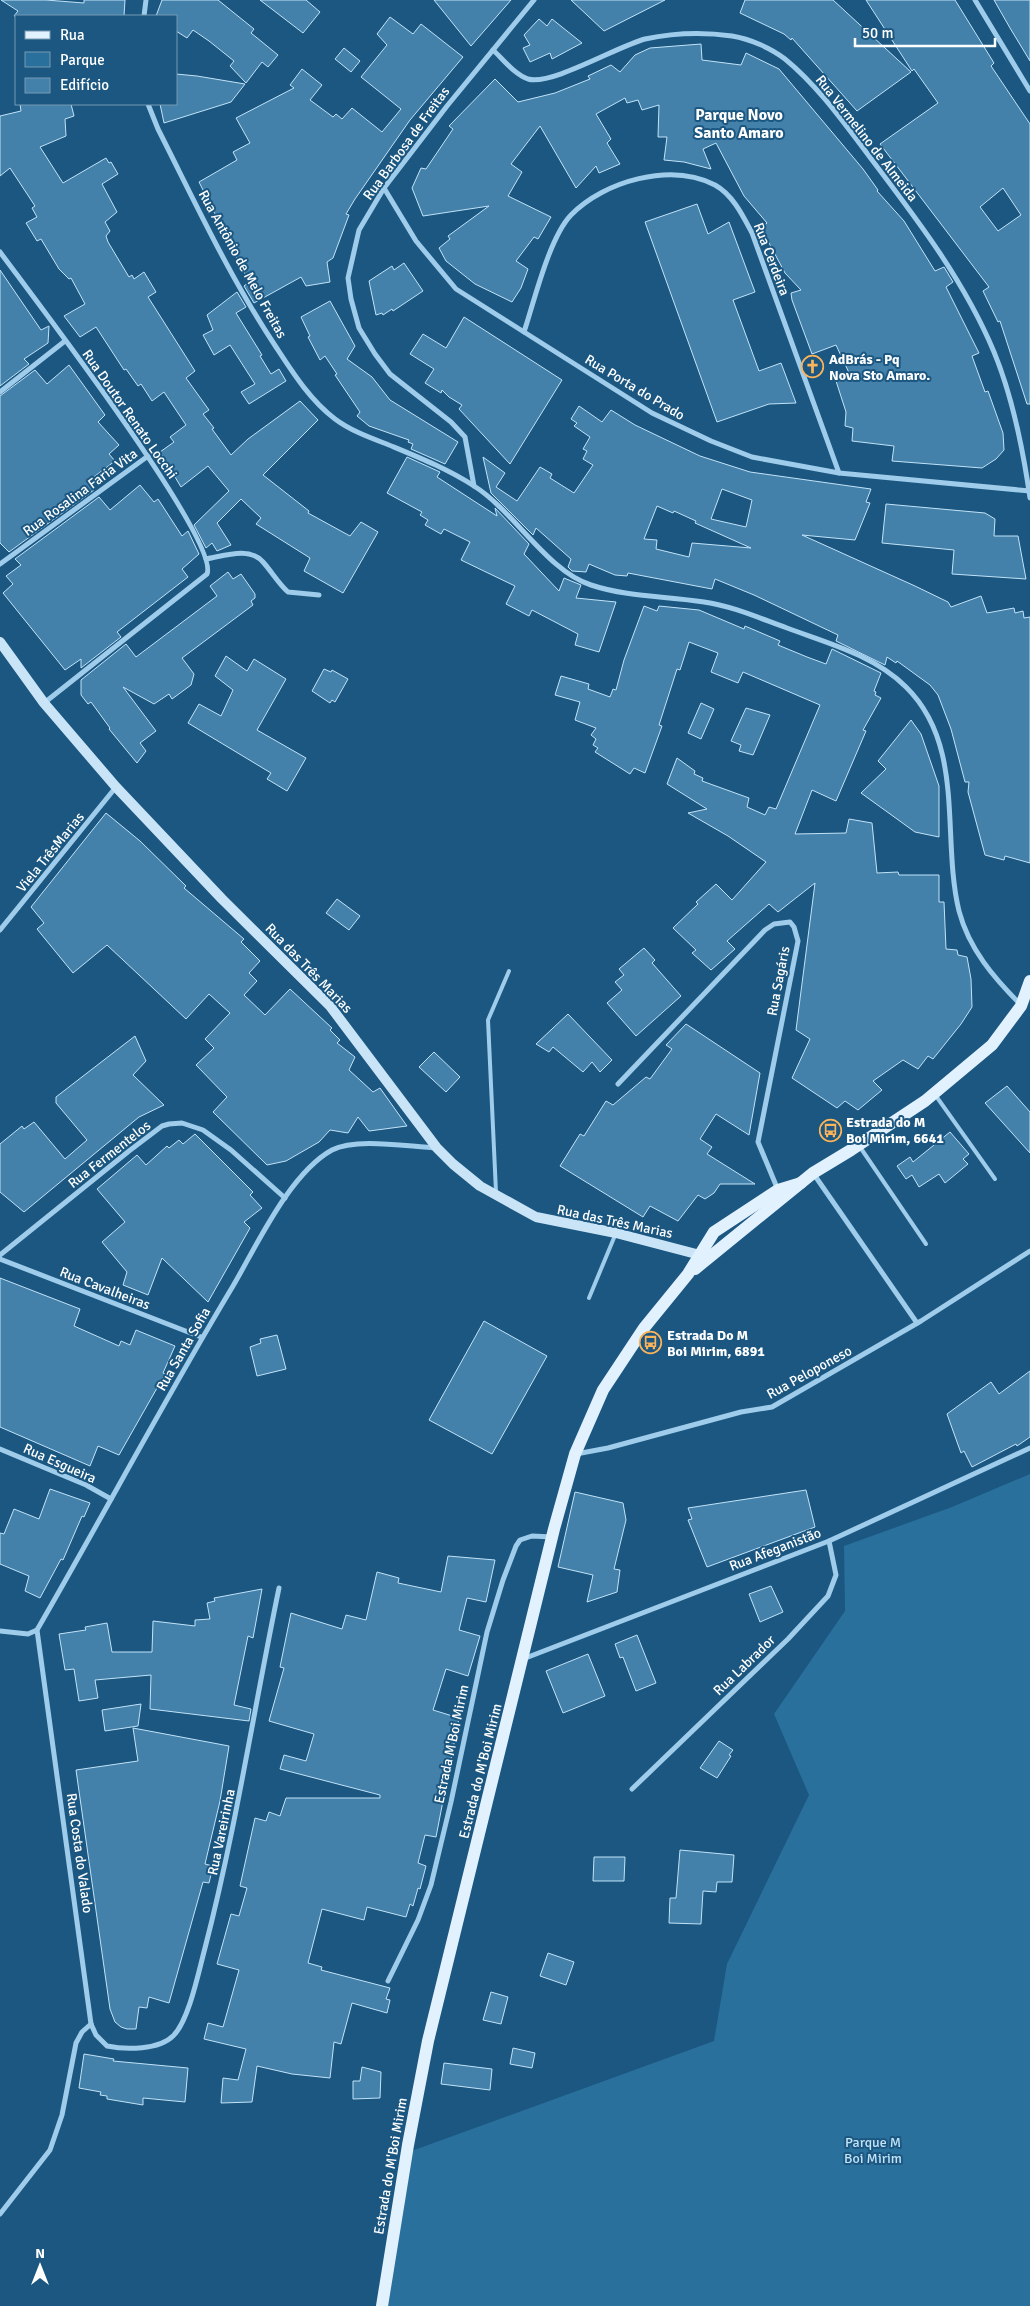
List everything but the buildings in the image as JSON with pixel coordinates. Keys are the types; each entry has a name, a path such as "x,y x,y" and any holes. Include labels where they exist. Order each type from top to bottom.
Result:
{"main road":[{"name":"Estrada do M'Boi Mirim","path":"688,1274 813,1172 859,1145 934,1093 992,1045 1021,1006 1030,981"},
{"name":"Estrada do M'Boi Mirim","path":"382,2306 408,2145 428,2040 552,1537 575,1454 603,1390 644,1328 688,1274 714,1232 778,1190 801,1183"}],"street":[{"path":"144,15 146,0"},
{"name":"Rua Barbosa de Freitas","path":"474,486 465,437 452,422 390,374 374,354 359,328 351,299 348,278 359,230 384,188 492,50 534,0"},
{"path":"975,0 1030,92"},
{"name":"Rua Vermelino de Almeida","path":"492,50 518,73 536,80 563,73 644,40 679,33 733,36 761,44 784,58 807,80 891,185 938,248 980,320 1006,386 1030,498"},
{"name":"Rua Antônio de Melo Freitas","path":"148,105 158,129 225,262 256,317 298,382 334,419 351,429 416,456 474,486 501,508 562,569 588,585 623,593 704,602 730,607 856,654 883,669 906,686 933,725 942,756 950,806 952,859 960,914 975,950 995,978 1021,1006"},
{"name":"Rua Cerdeira","path":"524,332 558,236 570,216 591,199 617,185 669,175 692,177 716,186 731,198 752,233 840,473"},
{"name":"Rua Porta do Prado","path":"384,188 416,241 456,289 652,413 711,441 752,457 840,473 1030,491"},
{"name":"Rua Doutor Renato Locchi","path":"0,252 148,456 198,540 206,559"},
{"path":"0,392 65,341"},
{"name":"Rua Rosalina Faria Vita","path":"0,564 148,456"},
{"path":"44,703 203,578 208,571 206,559 241,553 251,554 261,560 288,592 319,595"},
{"name":"Rua das Três Marias","path":"0,642 44,703 116,787 222,900 330,1006 437,1148 453,1164 496,1196 536,1217 616,1233 700,1255"},
{"name":"Viela TrêsMarias","path":"0,930 116,787"},
{"name":"Rua Sagáris","path":"618,1084 765,930 774,924 790,922 794,927 798,941 758,1142 778,1190"},
{"name":"Rua Fermentelos","path":"0,1257 162,1126 169,1124 182,1123 203,1130 231,1150 285,1198"},
{"name":"Rua Santa Sofia","path":"37,1630 201,1337 285,1198 317,1162 342,1146 392,1145 437,1148"},
{"path":"813,1172 917,1323"},
{"name":"Rua Peloponeso","path":"575,1454 608,1448 741,1412 772,1408 917,1323 1030,1251"},
{"name":"Rua Cavalheiras","path":"0,1257 201,1337"},
{"name":"Rua Afeganistão","path":"523,1659 829,1541 1030,1448"},
{"name":"Rua Esgueira","path":"0,1449 86,1485 110,1499"},
{"name":"Estrada M'Boi Mirim","path":"388,1980 418,1920 431,1884 451,1802 486,1632 503,1580 520,1540 532,1536 552,1537"},
{"name":"Rua Labrador","path":"632,1789 788,1639 828,1596 836,1575 829,1541"},
{"name":"Rua Vareirinha","path":"135,2048 164,2043 173,2036 182,2025 197,1978 231,1841 279,1588"},
{"path":"0,1632 28,1634 37,1630"},
{"name":"Rua Costa do Valado","path":"37,1630 91,2024 96,2035 107,2046 135,2048"},
{"path":"0,2214 33,2175 50,2150 62,2116 76,2043 82,2032 91,2024"}],"lane":[{"path":"496,1196 488,1020 509,971"},
{"path":"934,1093 995,1179"},
{"path":"859,1145 926,1244"},
{"path":"590,1298 616,1233"}],"green space":[{"name":"Parque M Boi Mirim","path":"1030,1474 1030,2306 382,2306 406,2153 714,2041 727,1964 809,1795 774,1714 845,1611 844,1546 952,1507"}],"place":[{"name":"AdBrás - Pq Nova Sto Amaro.","path":"813,367"},
{"name":"Estrada do M Boi Mirim, 6641","path":"830,1130"},
{"name":"Estrada Do M Boi Mirim, 6891","path":"651,1343"}],"district":[{"name":"Parque Novo Santo Amaro","path":"739,123"}]}
